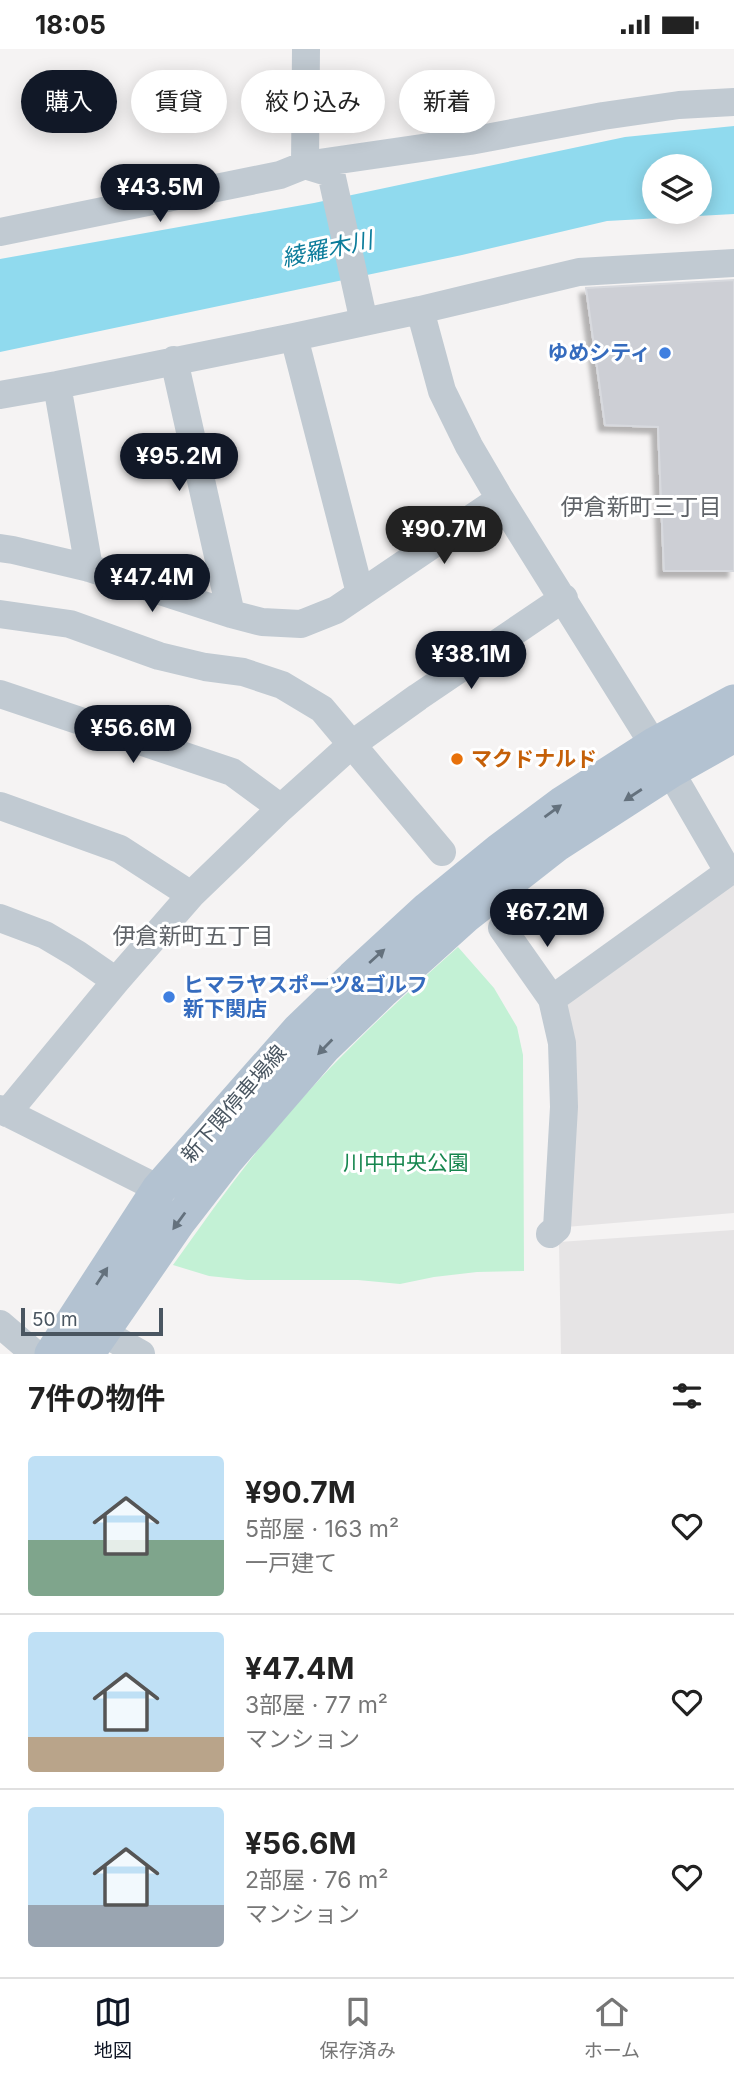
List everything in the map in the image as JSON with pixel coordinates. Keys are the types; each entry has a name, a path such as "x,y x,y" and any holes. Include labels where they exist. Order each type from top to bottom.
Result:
{"main road":[{"name":"新下関停車場線","path":"94,1343 178,1222 226,1160 323,1048 383,989 465,916 734,702"},
{"name":"新下関停車場線","path":"52,1354 159,1189 299,1030 428,909 562,804 662,758 734,735"}],"street":[{"path":"306,49 318,169 364,322"},
{"path":"0,232 280,175 603,116 679,105 734,102"},
{"path":"0,395 364,322 579,272 734,263"},
{"path":"420,310 442,391 469,446 499,499 564,598 731,870 552,999"},
{"path":"293,337 360,593"},
{"path":"174,360 231,614"},
{"path":"57,385 89,568"},
{"path":"0,548 89,568 262,622 301,624 336,610 499,499"},
{"path":"159,1189 4,1111 191,895 281,808 351,745 564,598"},
{"path":"0,614 69,624 159,656 205,667 243,672 282,685 322,709 442,852"},
{"path":"0,694 232,772 281,808"},
{"path":"0,806 120,849 191,895"},
{"path":"0,918 45,935 116,981"},
{"path":"502,928 552,999 562,1043 564,1107 557,1227 550,1234"},
{"path":"0,1324 35,1354"},
{"path":"94,1343 141,1354"}],"shaded area":[{"path":"734,884 734,1213 566,1227 561,1002"},
{"path":"734,1230 734,1354 561,1354 559,1242"}],"green space":[{"name":"川中中央公園","path":"458,947 494,988 517,1027 523,1055 524,1271 477,1272 400,1284 358,1280 247,1280 209,1276 173,1265 240,1173 303,1097 412,988"}],"water":[{"name":"綾羅木川","path":"734,126 734,214 712,215 712,154 642,154 642,219 607,221 462,255 0,352 0,259 314,203 625,137"}],"building":[{"name":"ゆめシティ","path":"734,280 734,571 664,571 658,427 605,425 586,288"}],"place":[{"name":"ゆめシティ","path":"665,353"},
{"name":"マクドナルド","path":"457,759"},
{"name":"ヒマラヤスポーツ&ゴルフ 新下関店","path":"169,997"}],"district":[{"name":"伊倉新町三丁目","path":"641,507"},
{"name":"伊倉新町五丁目","path":"193,936"}]}
